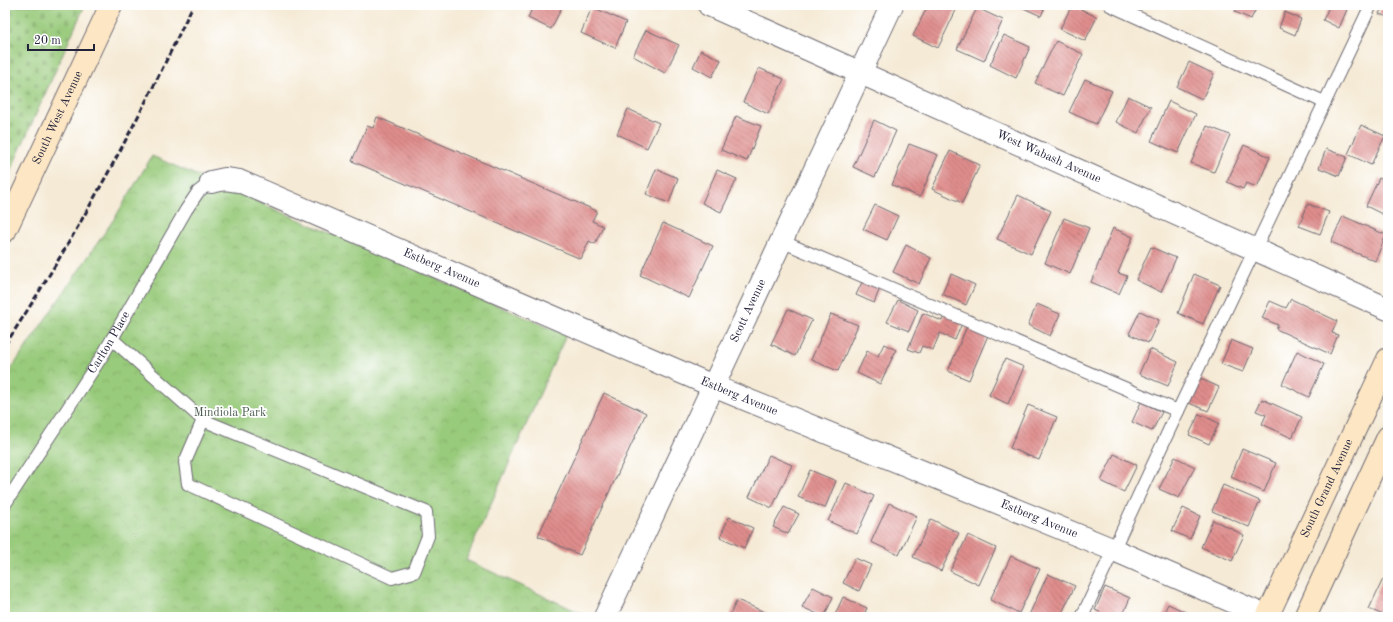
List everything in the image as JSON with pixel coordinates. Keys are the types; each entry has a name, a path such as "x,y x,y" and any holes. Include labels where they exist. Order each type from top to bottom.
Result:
{"street":[{"name":"South West Avenue","path":"5,231 109,5"},
{"name":"West Wabash Avenue","path":"709,5 1255,248 1388,309"},
{"name":"Scott Avenue","path":"605,617 892,5"},
{"name":"Estberg Avenue","path":"211,182 226,179 239,181 713,386 1114,550 1267,617"},
{"name":"South Grand Avenue","path":"1267,617 1388,359"},
{"path":"1305,617 1388,437"}],"lane":[{"path":"1110,5 1324,102"},
{"path":"1082,617 1371,5"},
{"name":"Carlton Place","path":"5,504 112,339 190,204 198,192 211,182"},
{"path":"781,242 1178,411"},
{"path":"112,339 203,420 426,512 428,536 414,572 392,578 188,484 185,462 203,420"}],"green space":[{"path":"5,5 85,5 5,183"},
{"name":"Mindiola Park","path":"152,156 566,335 466,560 589,617 5,617 5,378 116,216"}],"building":[{"path":"523,5 563,5 551,29 528,18 531,11"},
{"path":"928,5 958,6 938,48 913,36"},
{"path":"1017,5 1046,5 1041,16"},
{"path":"1072,5 1097,17 1085,41 1060,29"},
{"path":"1238,5 1258,5 1251,19 1235,12"},
{"path":"1325,5 1349,5 1339,28 1323,20 1329,7"},
{"path":"1383,5 1388,5 1388,17 1379,14"},
{"path":"592,7 626,22 615,48 581,33"},
{"path":"977,8 1003,20 984,61 957,49"},
{"path":"1285,12 1301,19 1295,35 1279,28"},
{"path":"646,30 679,45 665,73 633,56"},
{"path":"1004,35 1030,47 1016,78 990,65"},
{"path":"1056,41 1083,54 1063,96 1035,83"},
{"path":"701,50 721,60 712,77 693,67"},
{"path":"1189,62 1214,74 1202,99 1177,87"},
{"path":"759,68 784,79 768,114 743,102"},
{"path":"1085,79 1112,91 1096,124 1069,112"},
{"path":"1128,96 1151,107 1138,133 1116,122"},
{"path":"1169,101 1196,114 1178,153 1151,141"},
{"path":"628,109 659,123 647,148 617,134"},
{"path":"736,116 761,126 747,161 721,150"},
{"path":"377,117 597,211 592,221 603,226 595,244 589,241 581,259 352,161 367,126 373,128"},
{"path":"874,120 896,131 875,177 853,167"},
{"path":"1361,125 1385,136 1371,165 1348,154"},
{"path":"1207,126 1230,135 1214,172 1191,163"},
{"path":"909,144 938,155 920,197 892,185"},
{"path":"1244,145 1270,157 1257,187 1246,183 1243,189 1227,182"},
{"path":"1326,149 1347,157 1339,176 1319,168"},
{"path":"950,151 980,165 962,203 932,189"},
{"path":"656,169 678,178 669,203 646,194"},
{"path":"717,170 737,179 721,212 702,203"},
{"path":"1379,178 1388,182 1388,217 1366,206"},
{"path":"1018,195 1051,211 1031,254 997,239"},
{"path":"1308,204 1329,212 1320,234 1299,226"},
{"path":"875,205 898,216 887,240 863,229"},
{"path":"1343,216 1386,235 1375,261 1331,242"},
{"path":"1064,218 1089,228 1070,274 1045,263"},
{"path":"663,223 713,246 689,298 640,275"},
{"path":"1113,228 1133,237 1118,273 1127,276 1119,294 1091,282"},
{"path":"906,245 931,258 919,284 893,272"},
{"path":"1151,247 1176,258 1161,292 1136,280"},
{"path":"951,274 975,285 966,305 942,294"},
{"path":"1194,274 1220,285 1203,324 1178,313"},
{"path":"863,280 880,288 874,303 856,295"},
{"path":"1291,299 1337,321 1332,333 1338,335 1330,354 1276,329 1278,325 1262,318 1270,301 1286,308"},
{"path":"898,300 918,310 909,331 887,322"},
{"path":"1037,304 1060,314 1050,336 1028,325"},
{"path":"788,309 812,320 795,356 771,344"},
{"path":"1140,311 1159,320 1148,343 1129,334"},
{"path":"923,313 942,321 945,313 963,321 955,340 940,333 933,350 922,346 919,353 908,349"},
{"path":"831,314 858,325 838,371 811,360"},
{"path":"968,324 989,333 969,380 948,371"},
{"path":"1231,340 1253,349 1243,372 1221,364"},
{"path":"884,344 896,350 880,384 857,373 867,351 878,356"},
{"path":"1150,349 1178,362 1168,386 1139,374"},
{"path":"1297,351 1324,364 1309,397 1282,384"},
{"path":"1005,359 1024,367 1008,404 989,395"},
{"path":"1199,378 1219,387 1208,411 1189,403"},
{"path":"604,393 646,413 580,555 538,536"},
{"path":"1262,399 1302,417 1292,438 1262,424 1266,415 1256,411"},
{"path":"1141,402 1162,412 1152,431 1132,422"},
{"path":"1028,405 1057,417 1039,460 1010,448"},
{"path":"1199,414 1219,423 1209,444 1189,435"},
{"path":"1242,449 1276,463 1264,492 1231,477"},
{"path":"1114,454 1137,465 1124,492 1101,481"},
{"path":"769,455 792,465 772,508 749,497"},
{"path":"1175,457 1195,467 1179,498 1159,489"},
{"path":"810,470 836,481 825,508 798,497"},
{"path":"846,483 874,496 857,534 828,521"},
{"path":"1223,485 1260,501 1249,527 1212,511"},
{"path":"889,503 917,516 899,555 871,542"},
{"path":"784,507 799,514 788,534 773,527"},
{"path":"1183,508 1200,516 1190,539 1172,531"},
{"path":"729,517 753,528 744,548 720,537"},
{"path":"931,519 959,533 941,571 913,557"},
{"path":"1213,520 1244,535 1232,561 1201,547"},
{"path":"968,535 996,548 979,585 950,571"},
{"path":"1011,556 1040,569 1019,613 990,600"},
{"path":"855,558 871,565 859,591 843,583"},
{"path":"1048,574 1075,586 1060,617 1034,617 1029,615"},
{"path":"1383,579 1388,581 1388,617 1369,609"},
{"path":"813,587 833,597 824,617 802,607"},
{"path":"1105,587 1130,598 1122,617 1111,617 1095,610"},
{"path":"843,597 867,608 863,617 834,617"},
{"path":"737,600 767,613 765,617 729,617"},
{"path":"1168,604 1196,617 1162,617"}],"railway":[{"path":"5,345 57,263 105,178 128,136 193,5"}]}
